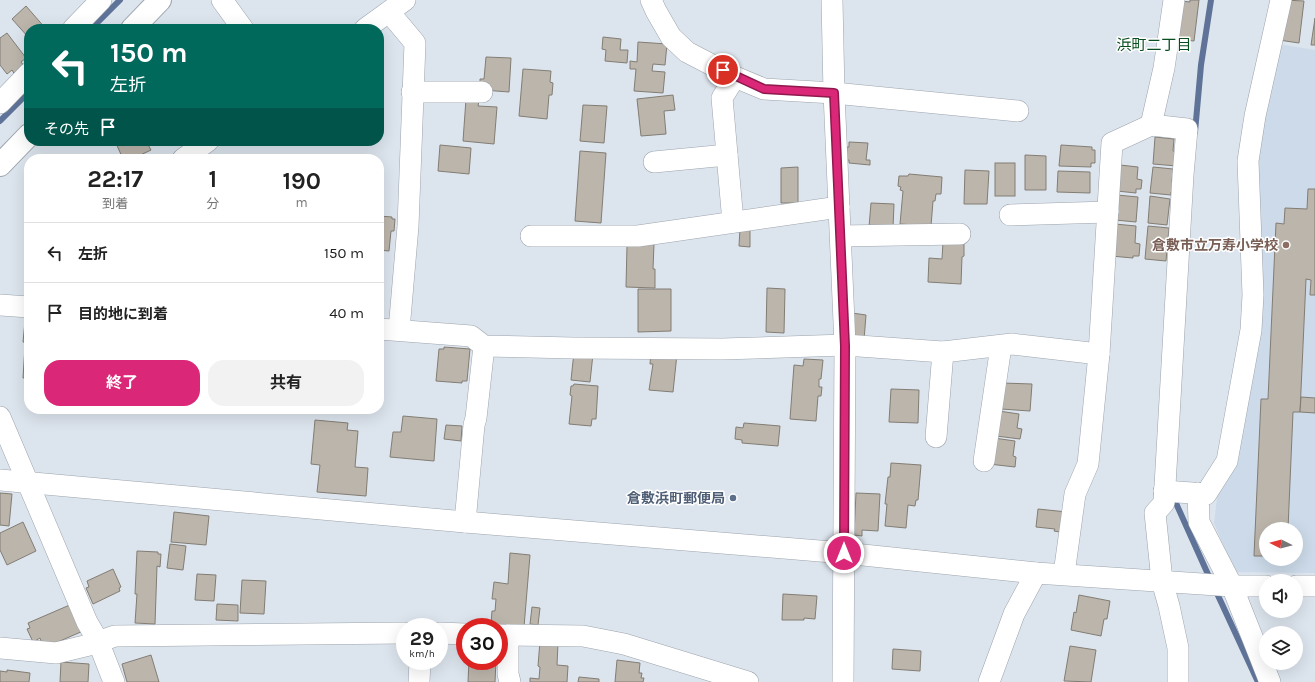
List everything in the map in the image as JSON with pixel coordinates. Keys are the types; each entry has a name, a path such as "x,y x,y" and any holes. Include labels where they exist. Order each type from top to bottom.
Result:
{"highway":[{"path":"137,24 160,0"},
{"path":"0,165 24,140"}],"street":[{"path":"78,24 101,0"},
{"path":"222,0 239,24"},
{"path":"651,0 671,37 687,52 735,77 764,89 834,93 1018,111"},
{"path":"832,0 834,93 845,346 842,682"},
{"path":"1151,125 1164,68 1174,0"},
{"path":"1178,682 1178,648 1162,581 1155,512 1177,492 1206,494 1227,461 1251,330 1253,295 1248,161 1255,116 1281,0"},
{"path":"372,24 397,6 415,43 408,226 389,330 471,336 484,346 722,349 845,346 943,352 1012,344 1099,354"},
{"path":"733,222 722,98 735,77"},
{"path":"0,103 24,78"},
{"path":"412,92 482,92"},
{"path":"1064,574 1075,494 1088,464 1099,354 1112,143 1151,125 1187,130 1182,183 1177,492 1199,522 1219,585 1270,682"},
{"path":"190,154 201,146"},
{"path":"654,162 727,155"},
{"path":"531,236 638,236 839,207"},
{"path":"1010,216 1108,212"},
{"path":"841,236 960,234"},
{"path":"0,305 24,307"},
{"path":"465,522 474,425 484,346"},
{"path":"984,461 1001,346"},
{"path":"936,437 943,352"},
{"path":"0,417 87,622 98,641 114,682"},
{"path":"0,480 465,522 844,553 1036,573 1219,585 1259,586"},
{"path":"989,682 1014,614 1036,573"},
{"path":"1303,586 1315,586"},
{"path":"0,648 56,654 115,636 396,633"},
{"path":"508,635 583,636 617,643 748,682"},
{"path":"419,682 420,670"},
{"path":"508,670 510,682"}],"shaded area":[{"name":"倉敷市立万寿小学校","path":"1278,44 1315,50 1315,573 1235,572 1214,523 1218,490 1234,461 1255,170"}],"building":[{"path":"1190,0 1199,0 1194,41 1175,39 1180,1 1190,2"},
{"path":"1284,0 1304,1 1299,43 1279,40"},
{"path":"26,6 42,24 24,24 24,32 12,19"},
{"path":"1315,18 1315,45 1311,45"},
{"path":"7,33 24,55 24,60 21,62 24,68 15,75 12,70 7,74 0,65 0,38"},
{"path":"603,37 621,39 620,50 628,50 627,63 605,61 606,50 602,49"},
{"path":"638,42 667,44 665,65 653,64 652,71 665,72 663,93 634,91 636,69 630,69 630,61 637,62"},
{"path":"486,57 511,58 509,92 483,90 480,87 480,79 484,79"},
{"path":"523,69 551,71 550,82 553,83 552,95 549,95 547,119 519,116"},
{"path":"673,95 675,110 664,111 666,134 641,136 637,99"},
{"path":"466,99 479,101 478,106 497,107 494,144 463,141"},
{"path":"583,105 607,106 604,143 580,141"},
{"path":"1155,137 1174,139 1173,151 1178,152 1177,166 1153,164"},
{"path":"849,142 868,143 866,160 870,160 870,165 849,163 849,160 846,160"},
{"path":"440,145 471,148 469,174 438,171"},
{"path":"1061,145 1092,147 1092,150 1095,150 1095,163 1091,163 1091,167 1059,166"},
{"path":"117,146 149,146 151,150 143,154 121,154"},
{"path":"580,151 606,153 601,223 575,221"},
{"path":"1025,155 1046,156 1046,190 1025,190"},
{"path":"995,163 1015,163 1015,196 995,196"},
{"path":"1120,165 1138,167 1137,179 1142,180 1141,189 1136,189 1136,193 1117,191"},
{"path":"798,167 798,203 781,203 781,168"},
{"path":"1153,167 1173,169 1172,182 1177,182 1176,192 1171,192 1171,195 1150,193"},
{"path":"965,170 989,171 987,204 964,204"},
{"path":"1058,171 1090,172 1090,193 1057,192"},
{"path":"909,174 942,177 941,194 936,194 935,201 933,201 931,226 900,224 903,191 900,190 901,187 898,186 899,176 908,176"},
{"path":"1308,189 1315,189 1315,295 1310,295 1311,280 1306,279 1300,412 1293,412 1288,522 1259,522 1259,556 1254,556 1261,399 1268,399 1276,223 1284,224 1285,208 1307,209"},
{"path":"1117,195 1138,197 1136,222 1115,220"},
{"path":"1150,196 1170,199 1167,225 1148,223"},
{"path":"871,203 894,204 893,228 869,227"},
{"path":"384,216 392,217 392,219 395,219 394,231 391,231 389,251 384,250"},
{"path":"1115,224 1136,226 1135,243 1140,244 1139,256 1133,256 1133,258 1111,256"},
{"path":"1148,226 1169,228 1166,261 1145,259"},
{"path":"740,229 750,230 750,247 739,246"},
{"path":"943,242 964,243 961,284 928,282 929,258 942,259"},
{"path":"654,244 653,269 655,269 655,288 626,287 627,246"},
{"path":"767,288 785,289 784,333 766,332"},
{"path":"638,289 671,289 671,331 638,332"},
{"path":"852,313 866,315 864,340 850,338"},
{"path":"444,347 470,349 467,381 462,381 462,383 436,381 439,349 444,349"},
{"path":"574,352 593,354 590,382 571,380"},
{"path":"651,352 677,354 673,392 649,390 653,364 650,364"},
{"path":"804,359 823,360 821,379 819,379 819,387 822,387 821,396 818,396 816,421 790,419 794,365 803,366"},
{"path":"1002,383 1032,384 1030,411 1001,409"},
{"path":"574,384 598,386 596,419 592,419 591,426 569,424 572,396 570,395 571,386"},
{"path":"891,389 919,390 918,423 889,422"},
{"path":"1301,397 1315,398 1315,413 1300,412"},
{"path":"999,411 1019,414 1017,428 1022,429 1020,439 996,436"},
{"path":"403,416 437,419 434,461 390,457 393,432 401,432"},
{"path":"315,420 348,423 347,430 358,431 355,467 368,468 366,496 317,492 320,465 311,464"},
{"path":"744,423 780,426 778,446 742,443 742,440 735,439 736,427 743,428"},
{"path":"446,425 462,426 461,441 444,439"},
{"path":"994,438 1015,441 1013,456 1016,457 1015,467 989,464"},
{"path":"891,463 921,465 918,500 916,500 915,506 908,505 906,528 885,526 887,504 885,504"},
{"path":"0,493 12,494 9,526 0,525"},
{"path":"856,493 880,494 878,531 862,530 862,536 854,535"},
{"path":"1038,509 1067,512 1060,532 1054,531 1055,529 1036,527"},
{"path":"174,512 209,516 206,545 171,542"},
{"path":"23,522 36,551 7,565 0,550 0,533"},
{"path":"170,544 186,546 183,570 167,568"},
{"path":"137,551 158,552 158,554 161,554 160,567 157,566 155,624 135,623"},
{"path":"510,553 530,555 524,627 508,626 508,618 491,618 492,611 495,611 496,599 492,599 494,582 508,584"},
{"path":"113,569 121,587 119,588 120,591 93,604 86,588 89,587 87,581"},
{"path":"197,574 216,575 214,601 195,600"},
{"path":"242,580 266,581 264,614 240,613"},
{"path":"783,594 817,596 815,619 804,618 804,620 782,620"},
{"path":"1079,595 1110,601 1107,619 1104,619 1101,636 1071,630"},
{"path":"72,604 83,631 44,648 40,638 33,642 27,629 30,628 28,623"},
{"path":"217,604 238,605 238,621 216,620"},
{"path":"532,607 540,608 538,625 530,624"},
{"path":"540,641 558,643 557,665 568,666 567,682 530,682 530,678 539,679 540,667 538,666"},
{"path":"1070,646 1096,650 1091,682 1064,681"},
{"path":"893,649 921,651 920,671 892,669"},
{"path":"151,655 159,682 127,682 122,664"},
{"path":"617,660 640,663 639,673 642,673 641,678 644,678 643,682 615,682"},
{"path":"61,662 89,664 88,682 60,682"},
{"path":"7,670 30,673 29,682 0,682 0,671 7,672"},
{"path":"469,670 496,670 495,682 468,682"},
{"path":"579,677 599,679 599,682 578,682"}],"waterway":[{"path":"96,24 120,0"},
{"path":"1195,132 1201,65 1211,0"},
{"path":"0,121 24,97"},
{"path":"1174,496 1211,581"},
{"path":"1215,589 1258,682"}],"place":[{"name":"倉敷市立万寿小学校","path":"1286,245"},
{"name":"倉敷浜町郵便局","path":"733,498"}],"district":[{"name":"浜町二丁目","path":"1154,45"}],"route":[{"path":"723,70 735,77 764,89 834,93 845,346 844,553"}]}
